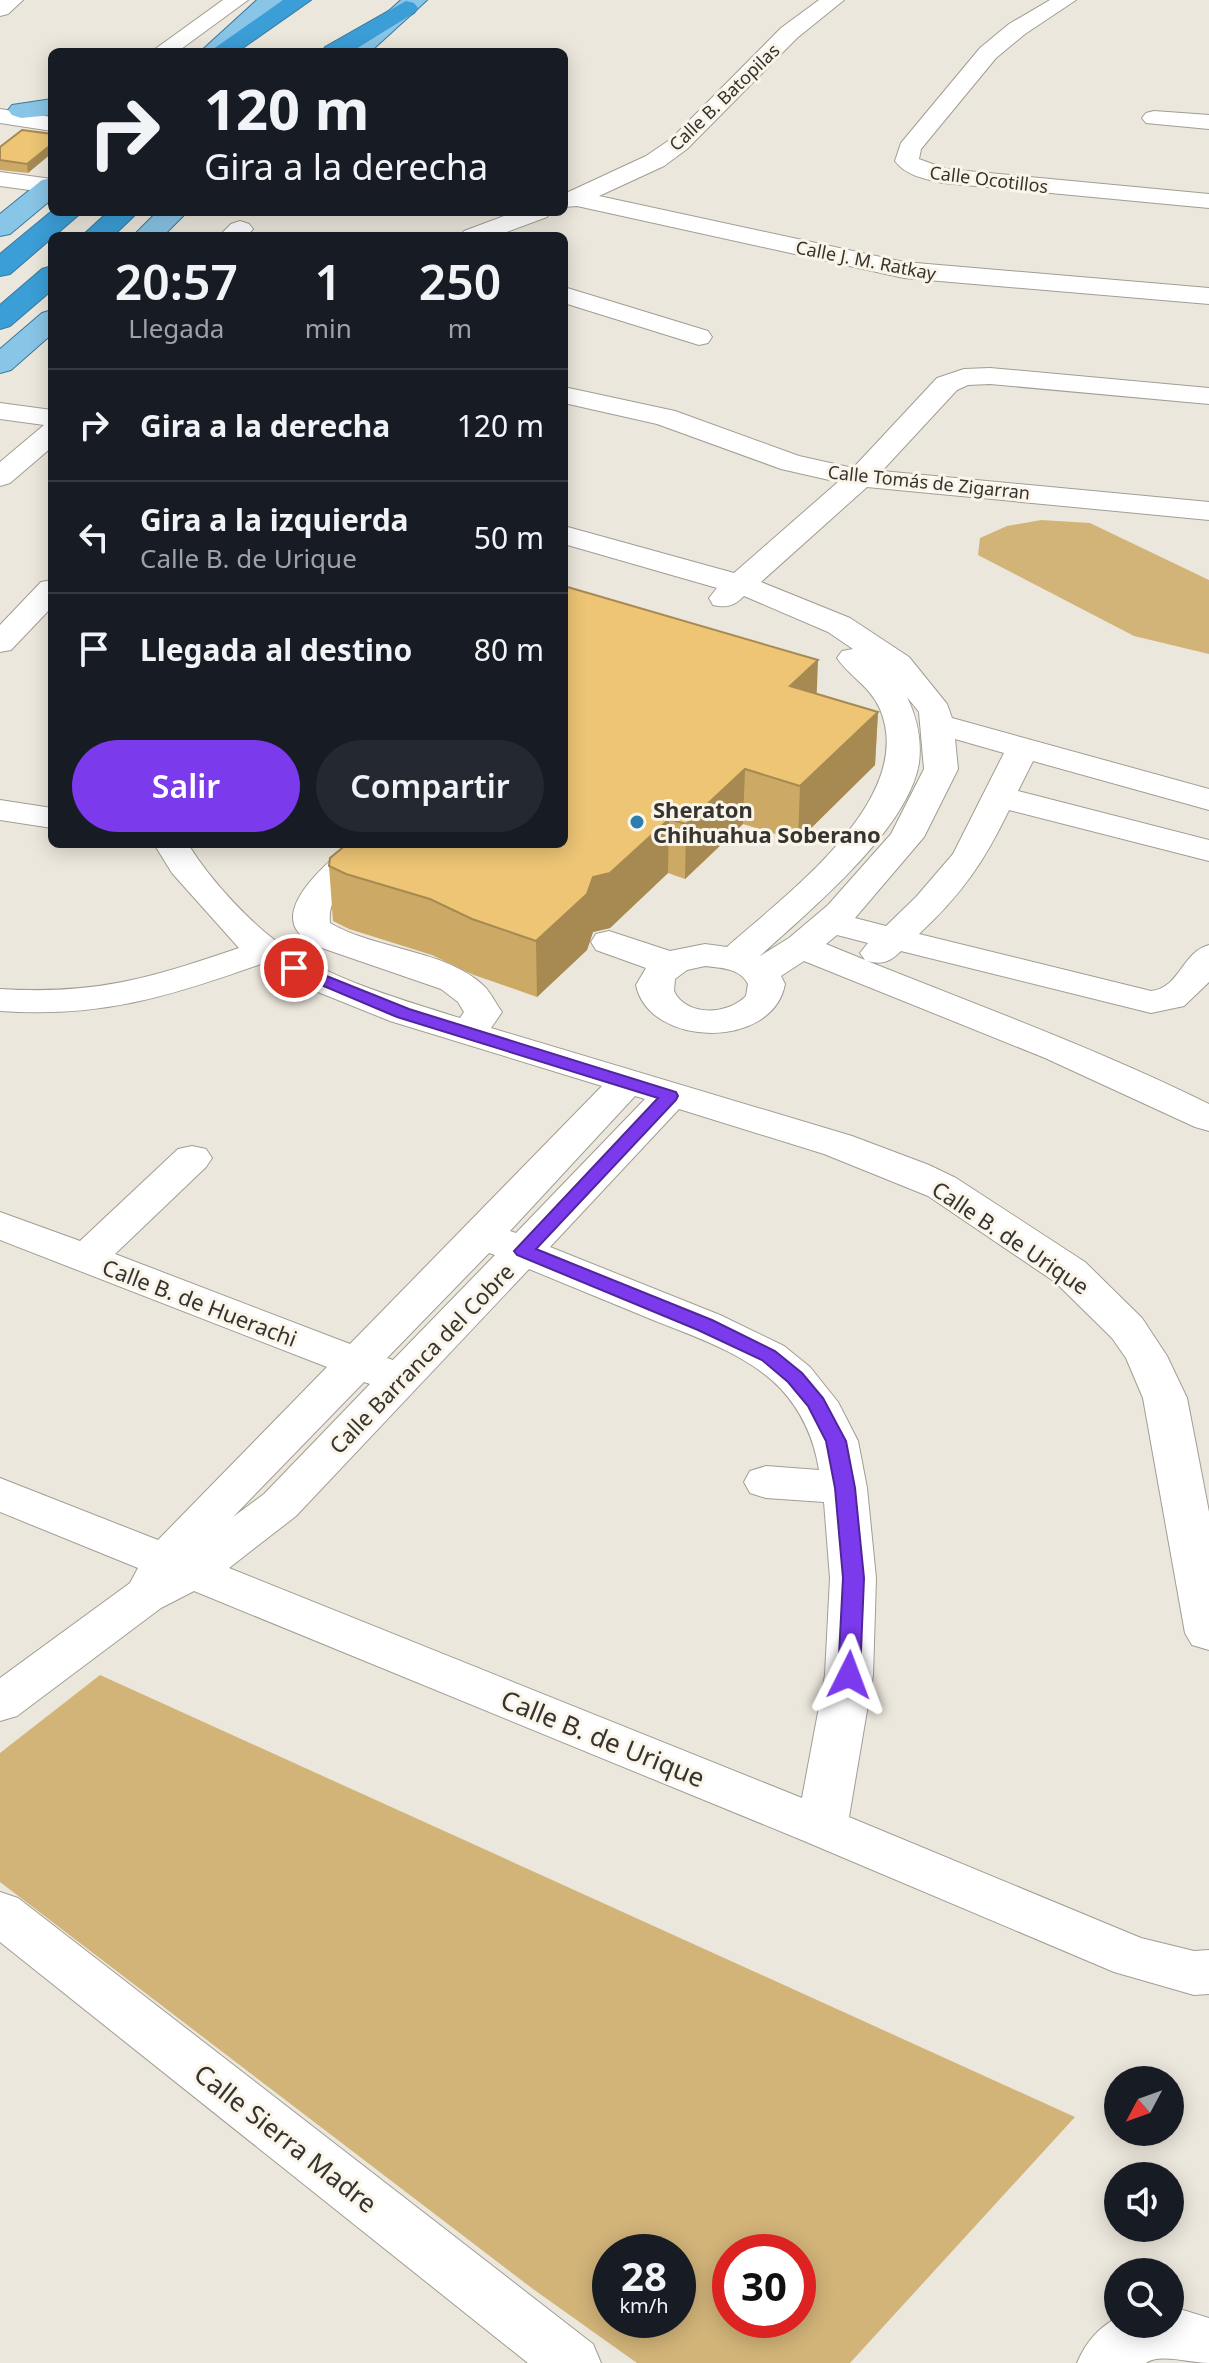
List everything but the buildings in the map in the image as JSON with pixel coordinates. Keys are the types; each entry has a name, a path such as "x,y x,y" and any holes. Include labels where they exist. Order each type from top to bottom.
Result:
{"highway":[{"path":"227,48 299,0"},
{"path":"259,48 316,0"},
{"path":"340,48 410,4"},
{"path":"315,48 360,9"},
{"path":"0,268 63,216"},
{"path":"101,232 119,216"},
{"path":"0,320 48,278"}],"main road":[{"path":"217,48 271,0"},
{"path":"360,48 410,4"},
{"path":"22,120 48,109"},
{"path":"0,228 48,189"},
{"path":"151,232 169,216"},
{"path":"0,364 48,322"}],"street":[{"path":"0,9 12,0"},
{"path":"168,48 237,0"},
{"name":"Calle B. Batopilas","path":"570,200 655,161 679,144 789,33 833,0"},
{"name":"Calle Ocotillos","path":"1065,0 1017,29 988,53 909,148 907,161 914,167 944,176 1209,201"},
{"path":"1154,118 1209,122"},
{"path":"22,120 48,136"},
{"path":"0,179 48,185"},
{"name":"Calle J. M. Ratkay","path":"570,200 904,270 1209,296"},
{"path":"484,232 527,216"},
{"path":"568,296 699,337"},
{"path":"731,592 860,478 947,384 964,377 990,376 1209,396"},
{"path":"5,418 42,390"},
{"name":"Calle Tomás de Zigarran","path":"568,396 653,414 791,463 860,478 1209,511"},
{"path":"5,418 48,431"},
{"path":"6,465 48,434"},
{"path":"568,536 731,592"},
{"path":"568,556 731,592 826,617 876,660 922,689 941,725 943,758 925,814 858,894 815,935 749,965 705,955 664,970 604,948"},
{"path":"0,643 48,593"},
{"path":"749,965 798,902 885,805 897,782 902,722 876,660"},
{"path":"941,725 1209,800"},
{"path":"856,971 893,941 951,881 969,857 1023,748"},
{"path":"1000,797 1209,851"},
{"path":"885,805 983,830"},
{"path":"0,810 48,817"},
{"name":"Calle B. de Urique","path":"173,848 184,866 265,951 311,976 356,995 468,1033 838,1145 915,1174 942,1187 1070,1272 1127,1328 1146,1356 1165,1398 1209,1633"},
{"path":"359,853 318,896 312,908 313,928 339,943 417,967 468,992 479,1002 483,1012 468,1033"},
{"path":"815,935 893,941 1151,1002 1169,1001 1182,993 1209,956"},
{"path":"815,935 856,971 1102,1068 1209,1119"},
{"path":"0,1000 43,1003 92,1000 170,982 265,951"},
{"path":"664,970 655,995 671,1011 685,1017 717,1021 733,1019 758,1008 769,991 749,965"},
{"name":"Calle Barranca del Cobre","path":"168,1576 280,1505 400,1379 626,1083"},
{"name":"Calle Barranca del Cobre","path":"168,1576 357,1363 503,1243 670,1096"},
{"path":"86,1258 192,1158"},
{"name":"Calle B. de Huerachi","path":"0,1225 400,1379"},
{"path":"503,1243 705,1325 769,1356 795,1377 816,1402 836,1441 845,1488 853,1578 849,1675 822,1827"},
{"path":"766,1482 845,1488"},
{"name":"Calle B. de Urique","path":"0,1494 168,1576 822,1827 1132,1957 1194,1973 1209,1972"},
{"path":"0,1703 168,1576"},
{"name":"Calle Sierra Madre","path":"0,1913 572,2363"},
{"path":"1106,2363 1134,2336 1148,2330 1168,2331 1209,2345"}],"shaded area":[{"path":"1041,520 1090,523 1209,580 1209,654 1134,636 978,555 980,538 1007,526"},
{"path":"100,1675 1075,2117 850,2363 637,2363 602,2338 696,2338 696,2234 592,2234 592,2331 0,1882 0,1753"}],"place":[{"name":"Sheraton Chihuahua Soberano","path":"637,822"}],"route":[{"path":"294,968 403,1013 670,1096 524,1251 705,1325 769,1356 795,1377 816,1402 836,1441 845,1488 853,1578 849,1675"}]}
